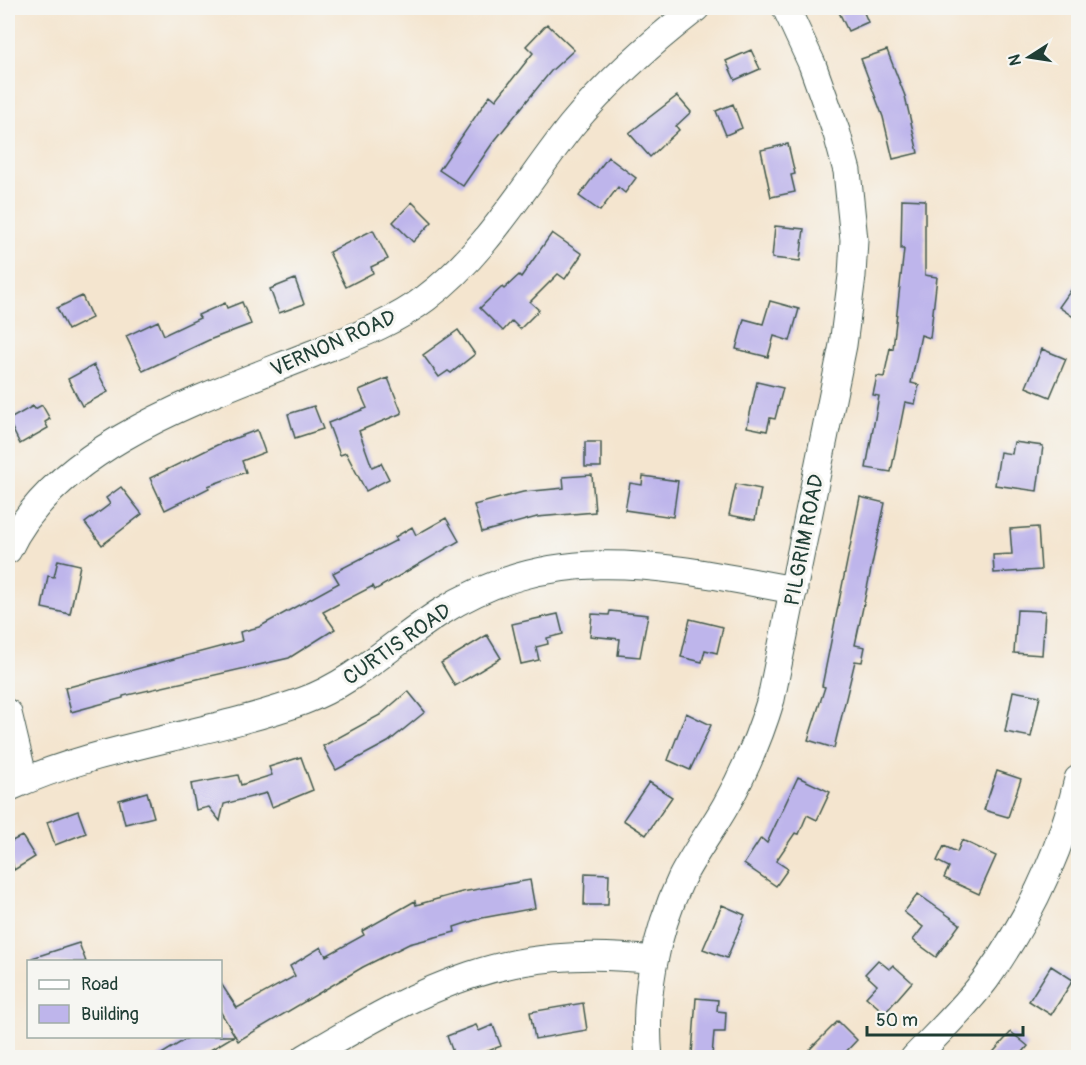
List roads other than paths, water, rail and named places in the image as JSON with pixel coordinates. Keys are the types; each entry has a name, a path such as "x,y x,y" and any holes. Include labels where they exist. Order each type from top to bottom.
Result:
{"street":[{"name":"VERNON ROAD","path":"8,550 27,514 64,476 99,452 186,406 379,326 425,298 467,261 592,101 639,55 696,8"},
{"name":"PILGRIM ROAD","path":"649,1058 647,1022 654,960 660,932 681,879 726,805 763,728 778,670 849,312 854,240 847,171 823,90 786,8"},
{"name":"CURTIS ROAD","path":"16,784 80,761 260,715 314,697 357,673 458,601 512,578 538,571 598,564 660,566 794,590"},
{"path":"8,713 16,784"},
{"path":"914,1058 985,980 1018,929 1056,850 1078,779"},
{"path":"305,1058 415,995 507,964 600,955 654,960"}]}
